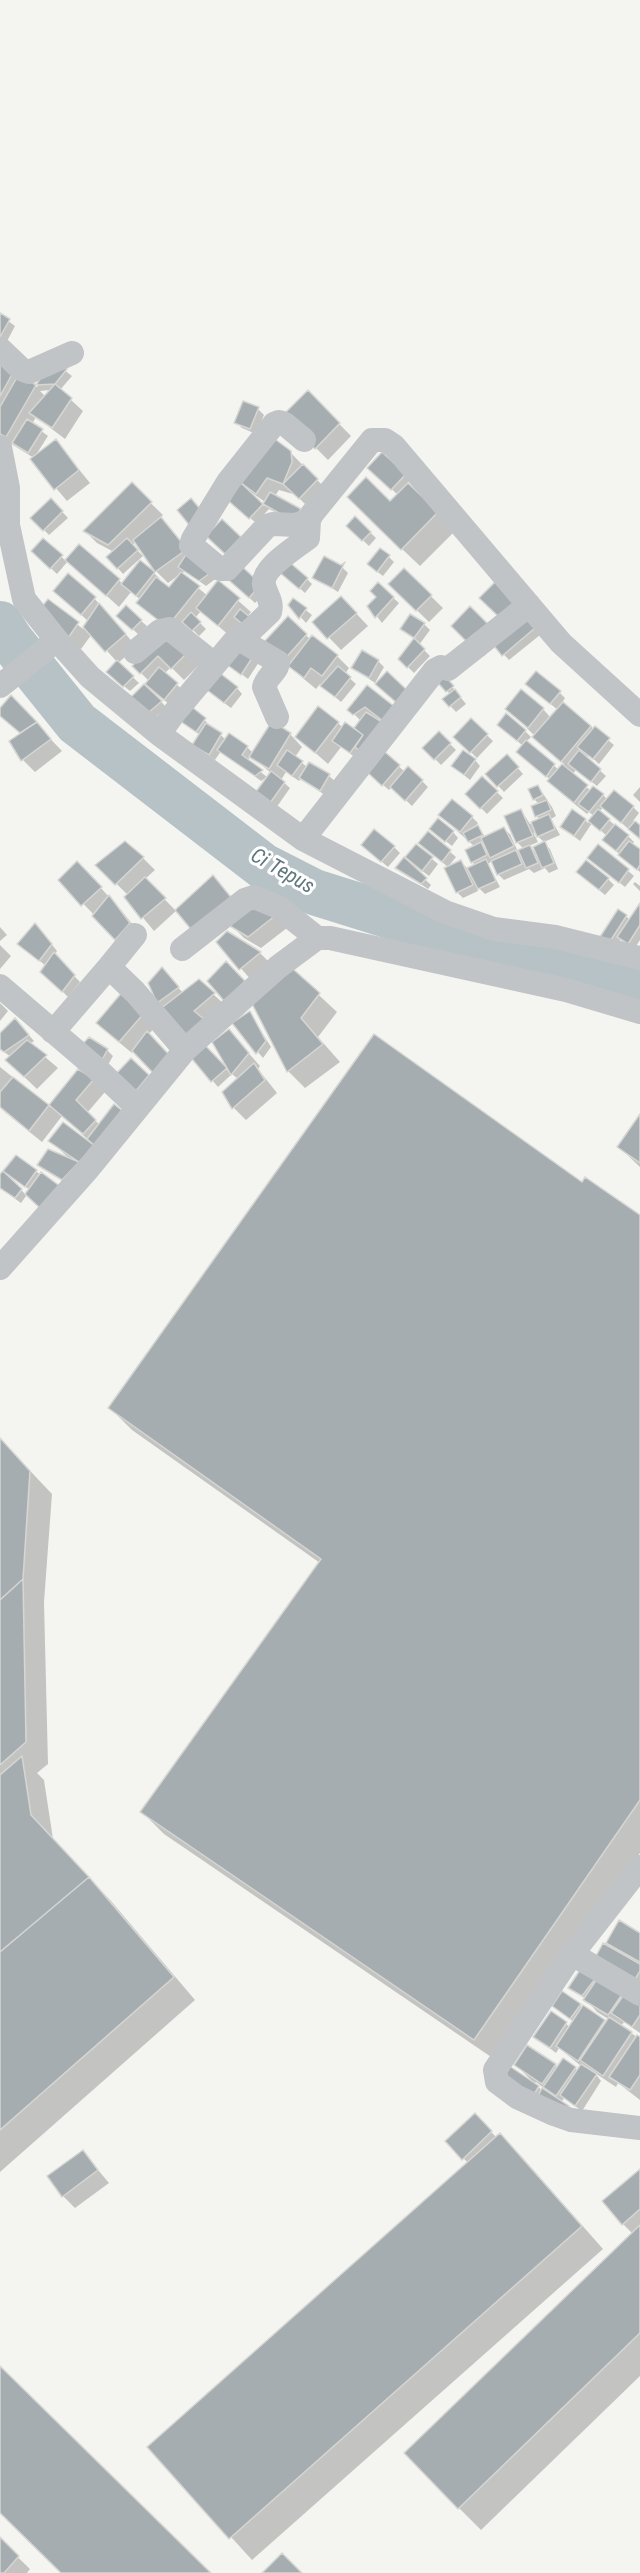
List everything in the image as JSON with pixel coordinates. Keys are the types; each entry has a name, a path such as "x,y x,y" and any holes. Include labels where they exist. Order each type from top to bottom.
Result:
{"street":[{"path":"0,349 21,369 28,372 72,353"},
{"path":"304,440 285,424 274,423 228,482 193,538 191,545 220,569 227,569 267,526 296,525 309,520 372,440 385,440 394,446 561,643 640,715"},
{"path":"0,447 8,488 8,525 24,599 50,645 159,734 303,839 445,912 494,929 555,937 640,958"},
{"path":"159,734 237,638 250,631 270,612 271,601 264,583 265,575 273,565 308,538 309,520"},
{"path":"303,839 435,670 441,667 448,669 529,605"},
{"path":"135,652 160,631 170,629 214,664"},
{"path":"237,638 278,662 278,666 264,687 277,717"},
{"path":"2,684 50,645"},
{"path":"182,949 245,900 254,897 278,907 317,938"},
{"path":"53,1032 135,935"},
{"path":"0,1268 88,1168 136,1106 185,1050 278,967 317,938 330,938 555,988 640,1012"},
{"path":"109,967 143,1000 185,1050"},
{"path":"0,986 136,1106"},
{"path":"640,1866 572,1954 495,2070 497,2082 517,2097 571,2120 640,2128"},
{"path":"572,1954 640,1994"}],"building":[{"path":"0,313 10,319 0,337"},
{"path":"0,354 15,369 0,396"},
{"path":"59,364 67,369 55,384 36,385 46,370"},
{"path":"19,374 36,385 6,437 0,434 0,407"},
{"path":"55,384 72,398 52,428 29,413"},
{"path":"308,390 340,423 315,449 282,416"},
{"path":"243,401 259,407 250,429 234,423"},
{"path":"27,419 43,429 28,453 12,443"},
{"path":"272,437 291,451 292,462 283,484 267,478 256,494 240,482"},
{"path":"56,439 79,470 54,490 30,459"},
{"path":"382,452 406,474 391,490 367,468"},
{"path":"303,464 318,479 299,499 283,484"},
{"path":"366,477 390,501 408,483 438,512 401,550 347,497"},
{"path":"132,482 152,502 108,545 83,531"},
{"path":"240,482 263,504 249,519 224,497"},
{"path":"270,492 301,509 293,521 263,504"},
{"path":"51,498 63,511 43,531 30,518"},
{"path":"191,498 200,509 190,526 177,510"},
{"path":"355,516 371,532 362,541 346,526"},
{"path":"161,517 187,549 155,572 133,540"},
{"path":"222,519 241,537 225,554 206,536"},
{"path":"43,538 63,555 50,569 31,551"},
{"path":"127,538 138,550 117,569 106,557"},
{"path":"79,544 120,579 106,596 65,560"},
{"path":"380,548 390,555 377,572 367,564"},
{"path":"187,553 213,571 199,581 178,567"},
{"path":"324,556 341,565 345,562 332,588 312,578"},
{"path":"140,560 155,572 136,596 121,584"},
{"path":"236,561 261,584 249,598 223,575"},
{"path":"288,561 308,578 299,589 279,572"},
{"path":"404,568 432,595 416,611 388,584"},
{"path":"181,572 200,586 167,627 136,603 156,577 169,587"},
{"path":"68,573 96,597 81,615 53,591"},
{"path":"218,580 240,598 218,626 196,608"},
{"path":"378,582 394,597 375,618 367,606 376,597 370,591"},
{"path":"495,582 515,601 500,618 479,598"},
{"path":"341,596 357,613 327,639 312,622"},
{"path":"293,598 307,608 299,619 288,605"},
{"path":"48,599 79,622 68,638 36,614"},
{"path":"99,603 126,634 105,652 83,627"},
{"path":"126,605 142,620 132,630 116,616"},
{"path":"470,606 490,626 470,645 451,626"},
{"path":"240,609 252,619 246,627 234,617"},
{"path":"191,612 201,622 192,631 182,622"},
{"path":"410,614 425,623 414,638 400,629"},
{"path":"525,615 535,628 502,656 491,642"},
{"path":"288,616 307,634 282,662 262,644"},
{"path":"166,632 187,653 171,669 158,656 140,674 132,666"},
{"path":"312,635 338,655 322,676 311,668 304,678 288,666"},
{"path":"414,638 425,649 407,668 398,659"},
{"path":"239,645 254,655 241,675 226,664"},
{"path":"362,650 379,660 369,678 351,668"},
{"path":"117,660 134,676 123,687 106,672"},
{"path":"338,666 351,677 335,697 320,686"},
{"path":"159,667 178,683 164,700 145,684"},
{"path":"387,671 409,692 398,704 375,684"},
{"path":"536,671 561,691 550,704 525,684"},
{"path":"221,674 238,687 224,703 207,690"},
{"path":"445,676 454,686 446,692 438,683"},
{"path":"144,684 162,701 149,712 131,697"},
{"path":"367,685 395,707 383,721 365,707 353,715 347,710"},
{"path":"455,689 461,697 449,707 442,699"},
{"path":"521,689 544,708 528,728 505,709"},
{"path":"11,695 37,722 20,733 0,716 0,708"},
{"path":"563,702 591,726 561,762 532,737"},
{"path":"188,704 206,718 196,732 177,719"},
{"path":"318,706 339,722 315,753 295,737"},
{"path":"366,712 382,722 361,752 355,747 363,735 354,728"},
{"path":"506,713 526,730 517,741 497,725"},
{"path":"471,718 488,734 470,753 453,737"},
{"path":"272,721 291,733 269,769 249,757"},
{"path":"37,722 51,739 21,761 9,741"},
{"path":"345,722 363,735 350,753 332,741"},
{"path":"206,723 222,733 209,755 192,745"},
{"path":"595,726 610,738 593,759 577,747"},
{"path":"439,731 451,743 434,760 422,748"},
{"path":"229,733 248,746 242,755 263,770 255,776 217,750"},
{"path":"526,740 555,764 546,777 516,752"},
{"path":"287,750 303,761 292,776 277,765"},
{"path":"463,750 476,759 464,775 451,766"},
{"path":"579,750 601,769 591,782 568,764"},
{"path":"385,752 400,765 382,786 367,772"},
{"path":"507,754 519,767 497,787 485,774"},
{"path":"309,762 330,774 320,791 299,778"},
{"path":"562,764 588,785 574,803 547,781"},
{"path":"408,766 423,780 405,801 390,787"},
{"path":"271,771 285,782 270,803 255,793"},
{"path":"482,776 498,791 480,809 465,794"},
{"path":"538,785 543,795 533,800 528,789"},
{"path":"593,786 604,794 589,812 578,804"},
{"path":"614,790 634,806 621,823 600,806"},
{"path":"452,799 473,816 460,832 438,815"},
{"path":"547,800 551,810 535,817 531,806"},
{"path":"521,809 533,836 516,843 504,816"},
{"path":"572,809 586,819 574,836 560,827"},
{"path":"598,809 610,819 600,831 588,821"},
{"path":"549,814 555,829 537,837 531,822"},
{"path":"438,818 454,831 445,842 429,829"},
{"path":"635,821 640,825 640,839 628,829"},
{"path":"615,824 629,835 616,851 602,840"},
{"path":"478,825 483,835 468,842 463,833"},
{"path":"504,827 514,846 490,858 481,838"},
{"path":"374,829 395,846 381,862 361,845"},
{"path":"428,831 451,850 442,862 418,843"},
{"path":"125,841 144,857 115,885 95,865"},
{"path":"545,841 554,863 542,868 533,847"},
{"path":"629,841 640,849 640,865 637,870 618,855"},
{"path":"481,842 487,855 471,863 465,850"},
{"path":"416,844 433,857 422,871 405,857"},
{"path":"598,844 629,869 619,883 587,858"},
{"path":"530,845 538,863 526,868 518,850"},
{"path":"516,850 522,864 497,875 491,861"},
{"path":"404,857 427,878 421,884 395,868"},
{"path":"486,859 496,881 478,889 467,868"},
{"path":"461,860 473,885 456,893 444,868"},
{"path":"586,860 609,878 599,890 576,872"},
{"path":"77,861 102,887 81,906 58,880"},
{"path":"213,875 234,901 194,933 175,910"},
{"path":"145,877 166,898 141,919 124,897"},
{"path":"109,895 130,923 115,940 92,916"},
{"path":"254,899 276,915 248,937 230,926"},
{"path":"640,903 640,925 628,944 617,937"},
{"path":"618,909 627,915 607,946 598,940"},
{"path":"35,923 52,944 39,961 17,944"},
{"path":"227,931 261,952 239,970 216,942"},
{"path":"54,952 75,975 62,992 40,972"},
{"path":"226,961 245,981 225,1002 207,981"},
{"path":"162,967 179,987 157,1003 148,983"},
{"path":"293,969 320,993 301,1018 323,1044 287,1072 247,994"},
{"path":"199,979 215,993 194,1011 206,1021 185,1042 159,1010"},
{"path":"124,990 145,1012 119,1042 96,1023"},
{"path":"250,1011 266,1041 256,1054 232,1023"},
{"path":"15,1018 29,1035 4,1052 0,1049 0,1033"},
{"path":"229,1029 249,1053 231,1075 212,1042"},
{"path":"147,1031 172,1058 156,1076 132,1051"},
{"path":"374,1034 582,1182 585,1177 640,1215 640,1800 474,2040 140,1812 321,1559 108,1408"},
{"path":"89,1037 108,1049 99,1065 80,1047"},
{"path":"27,1040 47,1055 24,1077 5,1060"},
{"path":"202,1042 227,1068 211,1082 188,1054"},
{"path":"131,1058 149,1075 131,1097 113,1077"},
{"path":"254,1063 265,1080 232,1109 222,1092"},
{"path":"78,1069 94,1079 76,1100 96,1120 83,1134 49,1105"},
{"path":"13,1077 49,1105 29,1131 0,1107 0,1092"},
{"path":"114,1104 124,1112 95,1146 87,1139"},
{"path":"640,1114 640,1163 617,1147"},
{"path":"63,1122 95,1146 79,1162 48,1141"},
{"path":"48,1149 79,1162 62,1180 37,1165"},
{"path":"16,1155 37,1170 25,1187 3,1171"},
{"path":"3,1171 22,1189 15,1198 0,1188 0,1174"},
{"path":"41,1172 61,1187 43,1211 25,1194"},
{"path":"0,1438 30,1471 23,1579 0,1600"},
{"path":"23,1579 26,1742 0,1765 0,1600"},
{"path":"22,1756 31,1815 89,1877 0,1952 0,1775"},
{"path":"89,1877 174,1977 0,2130 0,1952"},
{"path":"619,1920 640,1933 640,1962 606,1943"},
{"path":"603,1943 640,1964 640,1971 634,1981 595,1958"},
{"path":"584,1964 599,1974 582,1996 568,1988"},
{"path":"601,1973 625,1990 608,2015 583,2000"},
{"path":"628,1989 640,1997 640,2015 632,2027 611,2013"},
{"path":"562,1991 581,2004 570,2019 552,2006"},
{"path":"583,2005 605,2020 578,2061 556,2046"},
{"path":"551,2011 567,2022 550,2048 533,2037"},
{"path":"609,2017 632,2032 603,2076 580,2060"},
{"path":"637,2035 640,2037 640,2075 630,2090 609,2077"},
{"path":"527,2045 556,2064 542,2084 514,2065"},
{"path":"563,2058 576,2067 556,2096 543,2087"},
{"path":"581,2064 597,2074 575,2106 560,2095"},
{"path":"508,2065 539,2086 530,2101 498,2080"},
{"path":"542,2088 569,2106 563,2114 536,2100"},
{"path":"475,2113 492,2131 462,2160 445,2141"},
{"path":"500,2133 582,2226 229,2539 147,2447"},
{"path":"83,2150 98,2170 62,2197 47,2176"},
{"path":"640,2169 640,2209 622,2225 602,2201"},
{"path":"640,2225 640,2333 458,2509 404,2453"},
{"path":"0,2366 211,2573 61,2573 0,2513"},
{"path":"0,2537 19,2556 4,2573 0,2573"},
{"path":"282,2553 302,2573 262,2573"}],"waterway":[{"name":"Ci Tepus","path":"0,624 77,723 263,866 314,892 640,994"}]}
